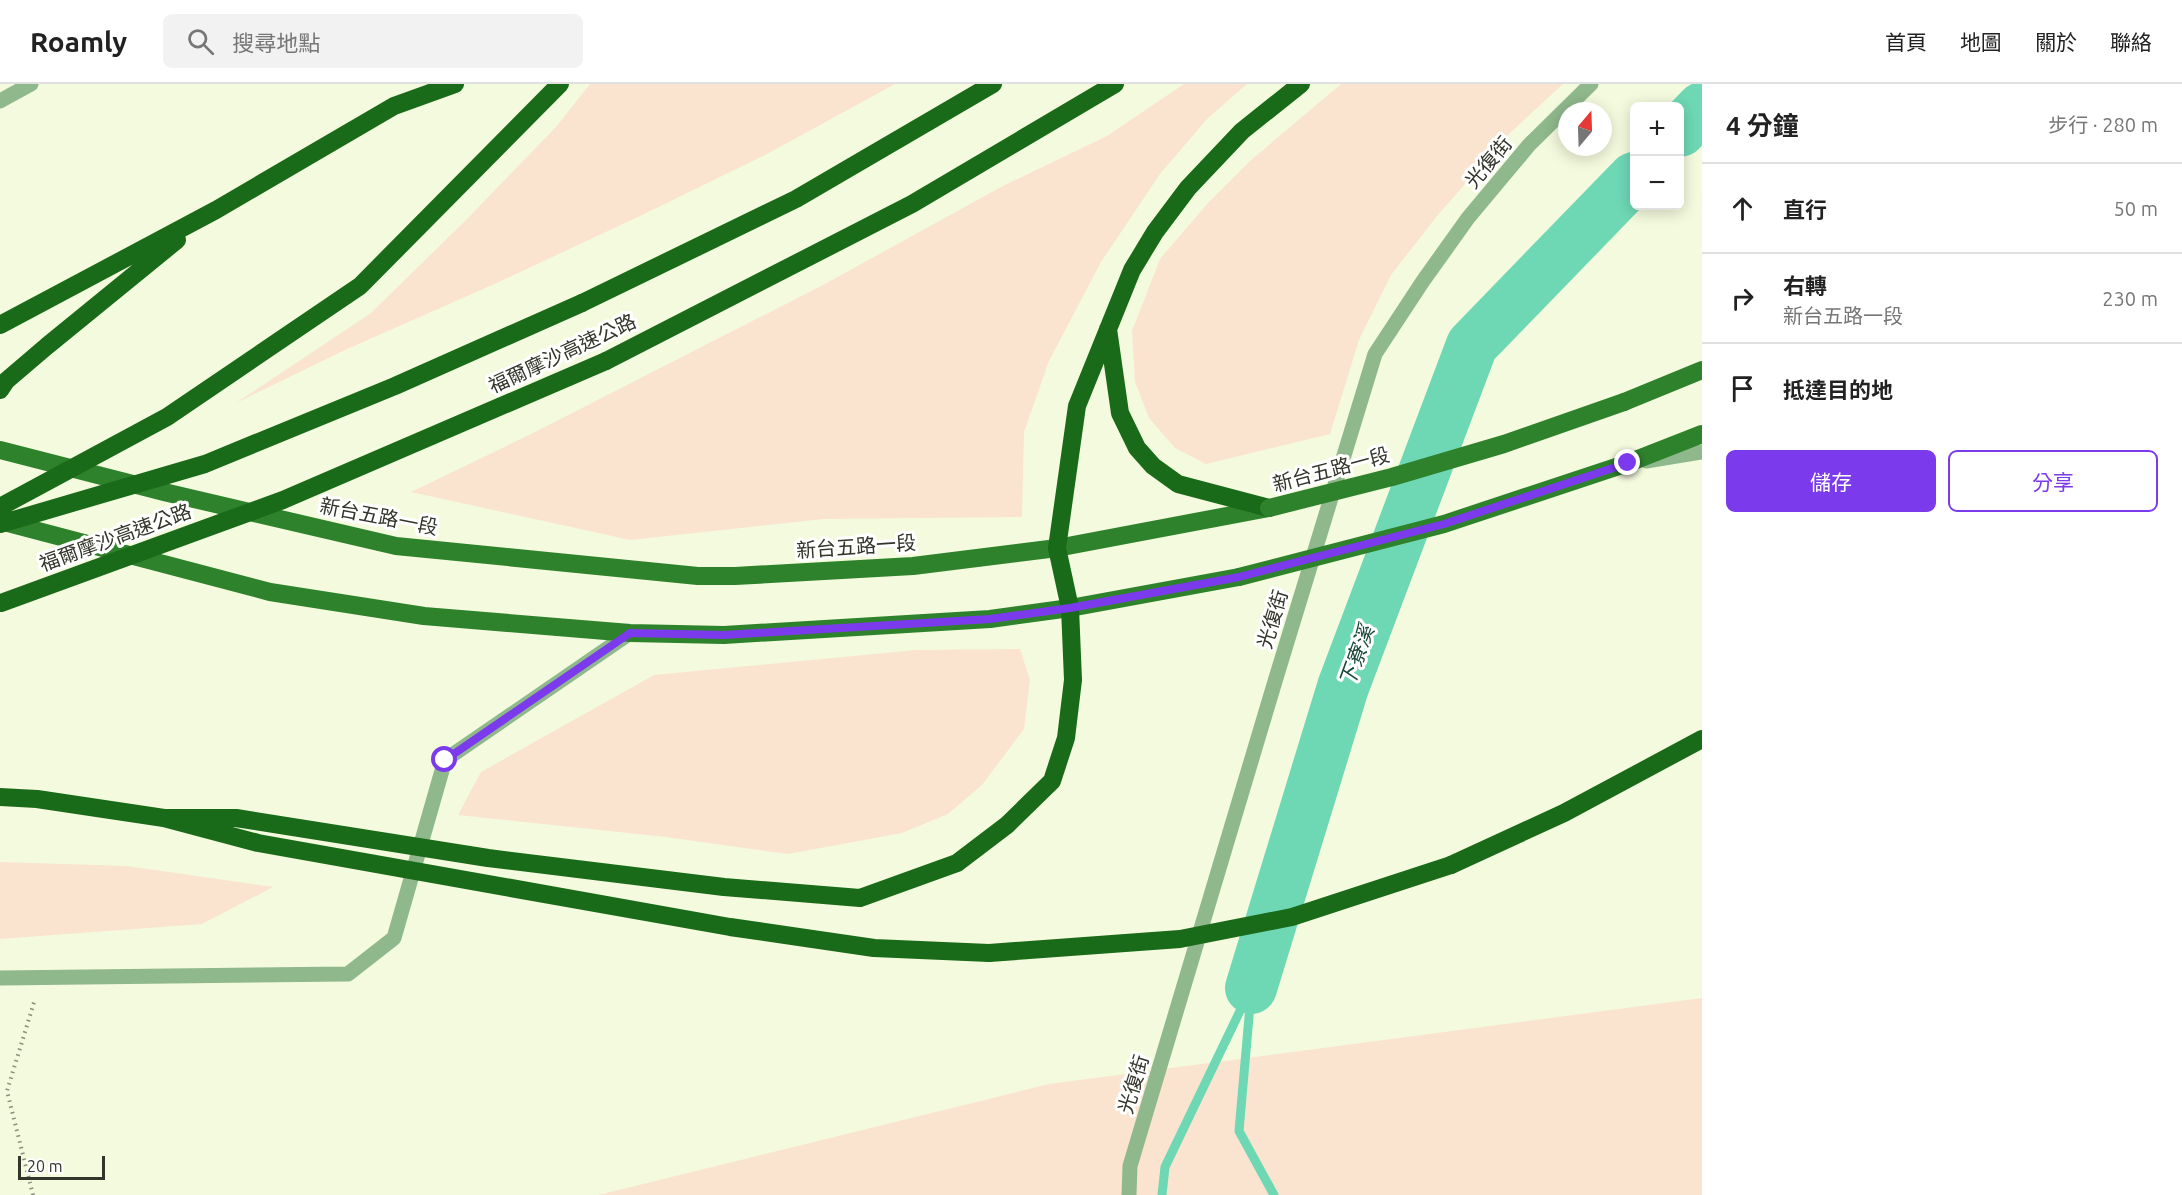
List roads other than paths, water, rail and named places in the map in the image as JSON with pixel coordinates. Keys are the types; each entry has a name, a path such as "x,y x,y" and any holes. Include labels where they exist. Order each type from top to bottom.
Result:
{"highway":[{"path":"0,325 216,210 263,180 394,106 455,84"},
{"path":"0,507 167,417 360,286 560,84"},
{"name":"福爾摩沙高速公路","path":"0,523 205,464 395,386 582,303 796,199 993,84"},
{"name":"福爾摩沙高速公路","path":"0,603 284,500 606,361 912,204 1115,84"},
{"path":"164,818 236,818 488,858 724,887 860,898 957,862 1007,825 1052,781 1066,738 1073,680 1070,608 1057,548 1077,406 1132,270 1155,232 1188,188 1242,131 1302,84"},
{"path":"0,390 6,381 82,316 216,210"},
{"path":"1108,328 1120,413 1137,448 1153,466 1178,484 1269,508"},
{"path":"0,797 37,799 164,818 258,843 730,927 874,948 989,953 1180,939 1292,917 1451,865 1564,813 1702,739"}],"main road":[{"name":"新台五路一段","path":"0,450 164,492 396,546 698,576 735,576 913,566 1057,548 1269,508 1392,477 1504,444 1624,402 1702,370"},
{"path":"0,523 270,592 424,616 630,633 724,635 990,619 1070,608 1239,577 1444,524 1628,463 1702,434"}],"lane":[{"path":"0,101 30,84"},
{"name":"光復街","path":"1129,1195 1130,1166 1375,354 1468,218 1529,145 1591,84"},
{"path":"1628,463 1702,452"},
{"path":"0,978 348,974 394,938 445,760 630,633"}],"waterway":[{"name":"下寮溪","path":"1684,127 1702,108"},
{"name":"下寮溪","path":"1251,988 1343,687 1472,345 1630,182"},
{"path":"1162,1195 1165,1167 1251,988"},
{"name":"下寮溪","path":"1251,994 1239,1131 1274,1195"}]}
